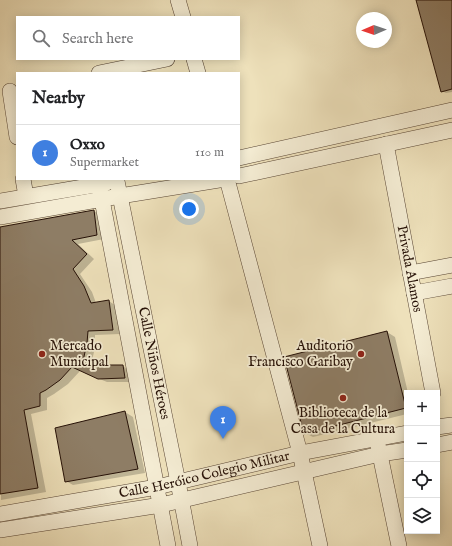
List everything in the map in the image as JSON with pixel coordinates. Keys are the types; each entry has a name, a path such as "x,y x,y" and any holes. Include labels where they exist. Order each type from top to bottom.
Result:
{"street":[{"path":"178,0 183,16"},
{"path":"104,72 162,60"},
{"path":"194,60 198,72"},
{"path":"9,91 16,131"},
{"path":"240,158 452,110"},
{"path":"240,176 452,130"},
{"name":"Privada Alamos","path":"386,144 432,390"},
{"path":"23,180 26,196"},
{"path":"0,201 121,180"},
{"name":"Calle Niños Héroes","path":"121,180 120,196 190,546"},
{"path":"0,217 220,180"},
{"path":"226,180 300,453 320,546"},
{"name":"Calle Niños Héroes","path":"99,184 168,546"},
{"path":"410,273 452,265"},
{"path":"414,292 452,286"},
{"name":"Calle Heróico Colegio Militar","path":"0,514 157,487 300,453 404,433"},
{"path":"376,438 399,546"},
{"path":"440,444 452,442"},
{"name":"Calle Heróico Colegio Militar","path":"0,530 161,505 380,454 404,450"}],"building":[{"path":"416,0 452,0 452,89 441,92"},
{"name":"Mercado Municipal","path":"94,210 97,235 72,240 87,254 73,269 84,286 91,303 109,300 113,330 88,331 83,361 102,365 123,365 125,378 98,379 72,367 60,380 40,393 40,406 24,410 38,488 0,494 0,227"},
{"path":"387,331 404,400 404,409 304,434 284,357"},
{"path":"125,411 138,469 65,482 55,428"}],"place":[{"name":"Mercado Municipal","path":"42,354"},
{"name":"Auditorio Francisco Garibay","path":"361,354"},
{"name":"Biblioteca de la Casa de la Cultura","path":"343,398"},
{"name":"Oxxo","path":"223,439"}]}
